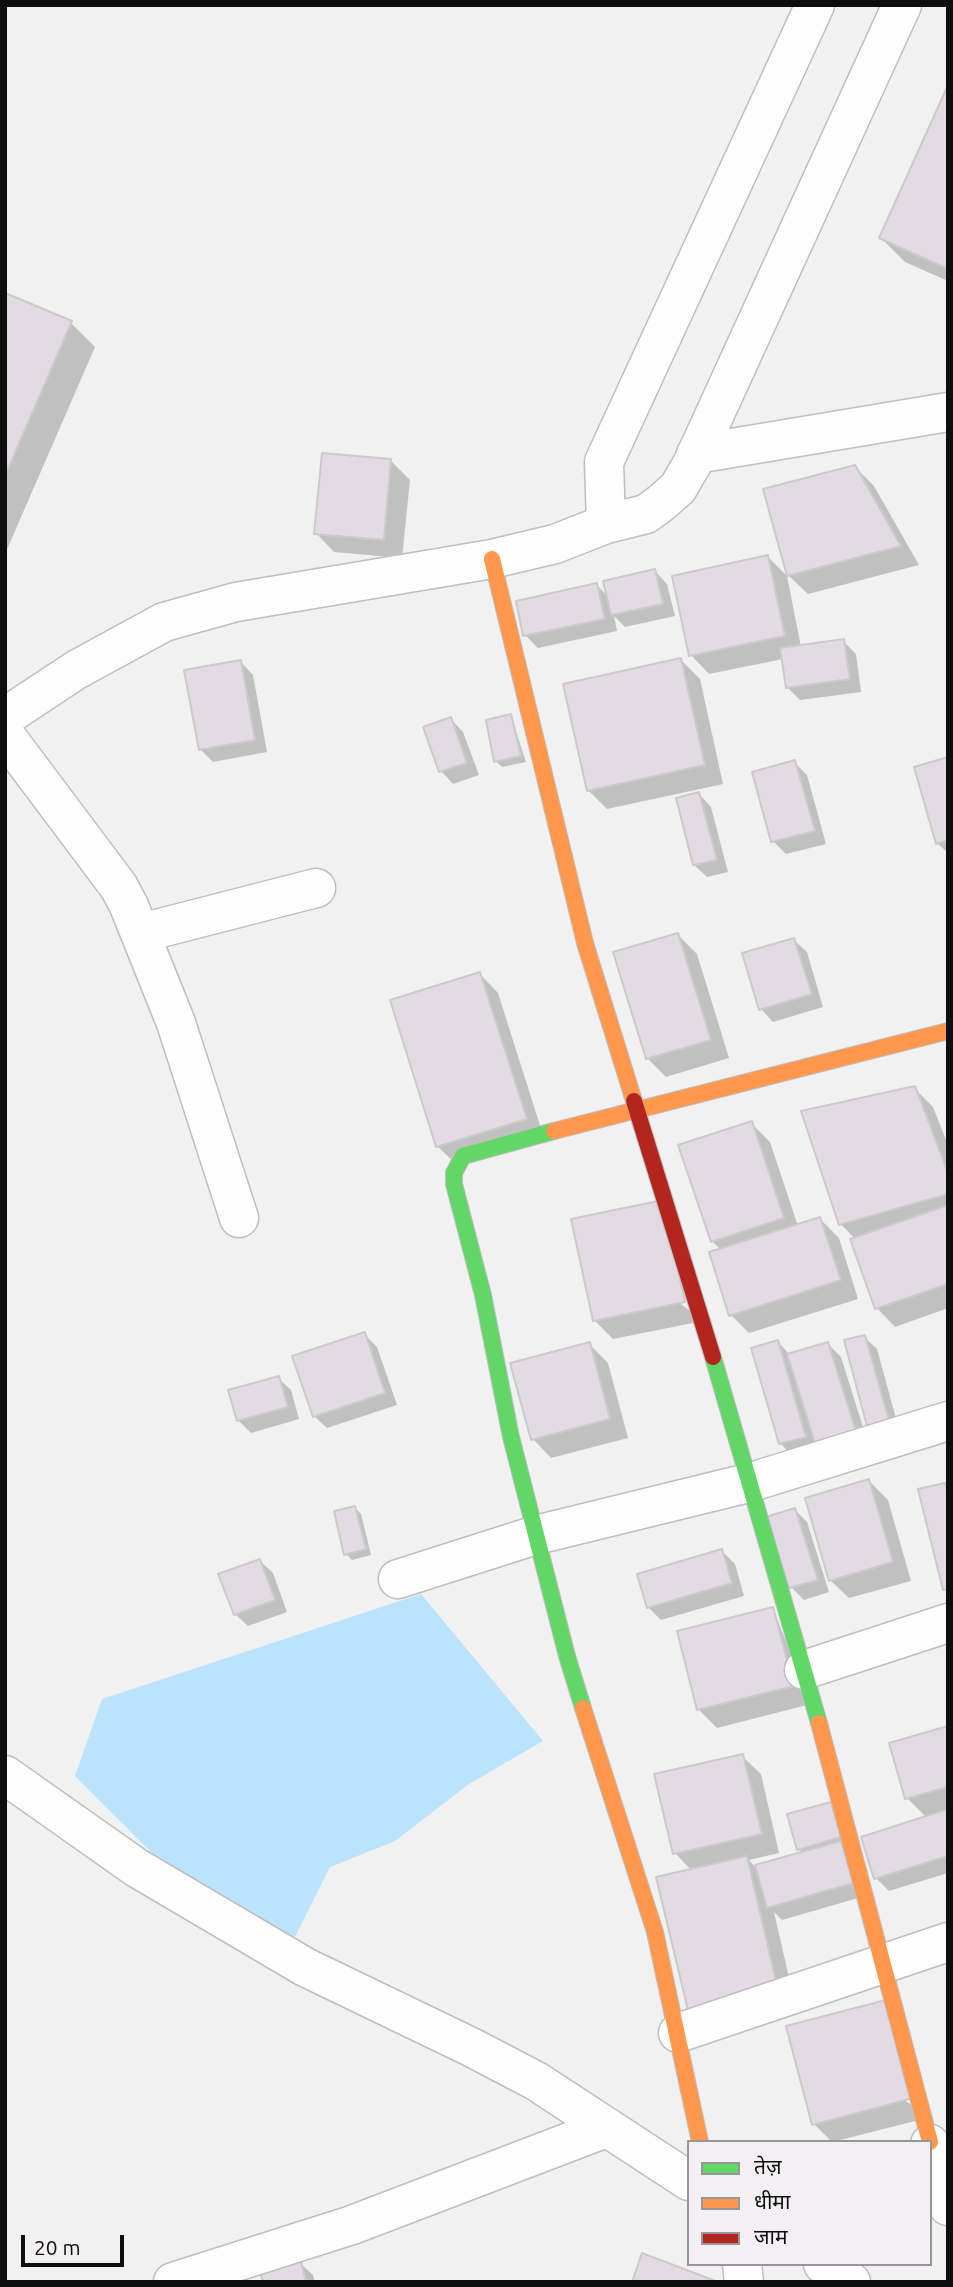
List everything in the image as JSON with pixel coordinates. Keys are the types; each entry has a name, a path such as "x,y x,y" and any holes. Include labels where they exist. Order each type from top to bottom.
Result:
{"street":[{"path":"606,524 604,462 815,5"},
{"path":"5,716 76,670 164,621 236,602 492,559 555,544 606,524 646,514 661,503 678,488 696,454 902,5"},
{"path":"696,454 948,412"},
{"path":"492,559 585,943 699,1312 804,1670 929,2140"},
{"path":"5,735 119,887 141,933 176,1023 239,1218"},
{"path":"141,933 316,888"},
{"path":"700,2140 655,1932 569,1663 511,1437 484,1295 453,1184 454,1173 463,1156 477,1151 948,1031"},
{"path":"398,1579 536,1535 748,1483 948,1422"},
{"path":"804,1670 948,1623"},
{"path":"5,1775 137,1868 266,1945 333,1982 536,2081 687,2179"},
{"path":"678,2033 948,1942"},
{"path":"173,2282 352,2225 606,2128"},
{"path":"932,2150 948,2206"},
{"path":"826,2266 851,2282"}],"water":[{"path":"421,1594 543,1741 469,1784 395,1841 330,1867 295,1937 249,1922 174,1875 75,1776 102,1699"}],"building":[{"path":"948,85 948,269 879,238"},
{"path":"5,293 72,321 5,476"},
{"path":"322,453 391,459 384,540 314,534"},
{"path":"855,465 901,546 787,576 763,489"},
{"path":"768,555 785,636 689,656 672,576"},
{"path":"655,569 663,604 611,615 603,581"},
{"path":"597,583 605,619 523,636 516,601"},
{"path":"844,639 850,679 786,688 780,648"},
{"path":"681,658 705,765 587,791 563,684"},
{"path":"241,660 255,740 199,750 184,670"},
{"path":"511,714 521,756 494,762 486,720"},
{"path":"451,717 467,763 439,772 423,727"},
{"path":"948,757 948,840 936,844 914,767"},
{"path":"795,760 815,831 771,842 752,772"},
{"path":"699,792 717,860 693,865 676,798"},
{"path":"678,933 711,1040 646,1059 613,952"},
{"path":"794,938 812,994 759,1010 742,953"},
{"path":"480,972 527,1119 436,1147 390,1000"},
{"path":"915,1086 948,1173 948,1194 839,1225 801,1111"},
{"path":"752,1121 784,1218 711,1242 678,1145"},
{"path":"663,1200 685,1302 593,1321 571,1219"},
{"path":"948,1205 948,1284 875,1309 850,1239"},
{"path":"820,1217 841,1280 729,1316 709,1252"},
{"path":"365,1332 385,1393 313,1417 292,1356"},
{"path":"865,1335 889,1420 867,1426 844,1340"},
{"path":"778,1340 806,1437 779,1444 751,1348"},
{"path":"590,1342 610,1419 531,1440 510,1363"},
{"path":"828,1342 856,1431 815,1443 787,1354"},
{"path":"279,1376 288,1407 237,1421 228,1390"},
{"path":"869,1479 893,1562 829,1581 805,1498"},
{"path":"945,1483 948,1494 948,1589 943,1590 918,1489"},
{"path":"355,1506 366,1549 344,1555 334,1511"},
{"path":"795,1508 818,1580 789,1588 766,1517"},
{"path":"722,1549 732,1583 647,1608 637,1574"},
{"path":"260,1559 275,1600 234,1615 218,1574"},
{"path":"773,1607 794,1686 697,1710 677,1631"},
{"path":"948,1726 948,1787 905,1799 889,1743"},
{"path":"743,1754 762,1834 673,1854 654,1774"},
{"path":"831,1802 841,1837 797,1850 787,1814"},
{"path":"948,1809 948,1856 874,1879 861,1837"},
{"path":"841,1841 853,1883 767,1908 755,1865"},
{"path":"747,1856 778,1990 688,2010 656,1877"},
{"path":"886,2000 913,2098 812,2125 786,2026"},
{"path":"642,2253 718,2282 632,2282"},
{"path":"301,2261 306,2282 263,2282 260,2271"}],"traffic: fast":[{"path":"554,1131 463,1156 454,1173 454,1184 483,1295 511,1437 567,1656 583,1708"},
{"path":"713,1357 819,1723"}],"traffic: slow":[{"path":"492,559 585,943 634,1101"},
{"path":"554,1131 948,1031"},
{"path":"583,1708 655,1932 700,2140"},
{"path":"819,1723 929,2140"}],"traffic: jam":[{"path":"634,1101 713,1357"}]}
